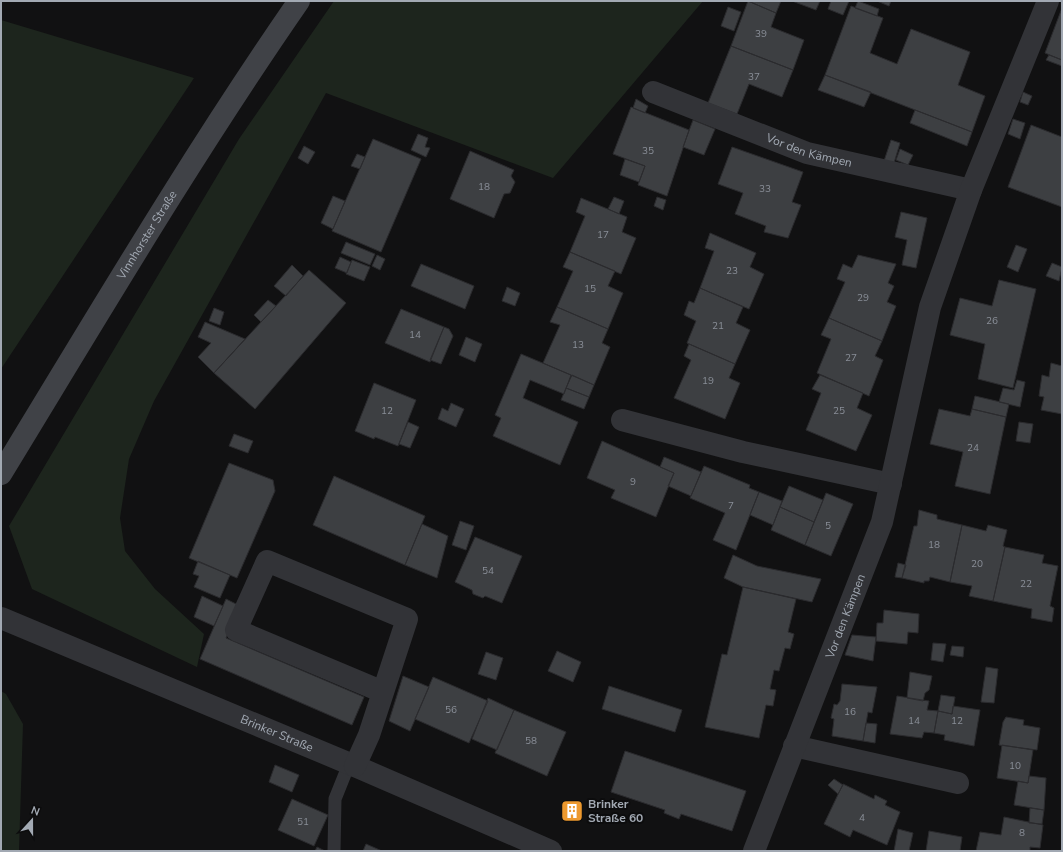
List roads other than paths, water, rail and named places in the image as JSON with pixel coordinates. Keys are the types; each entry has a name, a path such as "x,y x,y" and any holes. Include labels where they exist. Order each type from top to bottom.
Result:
{"street":[{"name":"Vinnhorster Straße","path":"1,474 138,249 244,80 299,1"},
{"name":"Vor den Kämpen","path":"754,851 882,522 930,306 971,190 1048,1"},
{"name":"Vor den Kämpen","path":"653,92 807,153 971,190"},
{"path":"622,420 743,452 891,484"},
{"path":"352,765 369,735 407,619 267,561 236,630 383,692"},
{"name":"Brinker Straße","path":"1,618 352,765 551,851"},
{"path":"794,746 958,783"}],"lane":[{"path":"334,851 335,799 352,765"}],"place":[{"name":"Brinker Straße 60","path":"572,811"}]}
